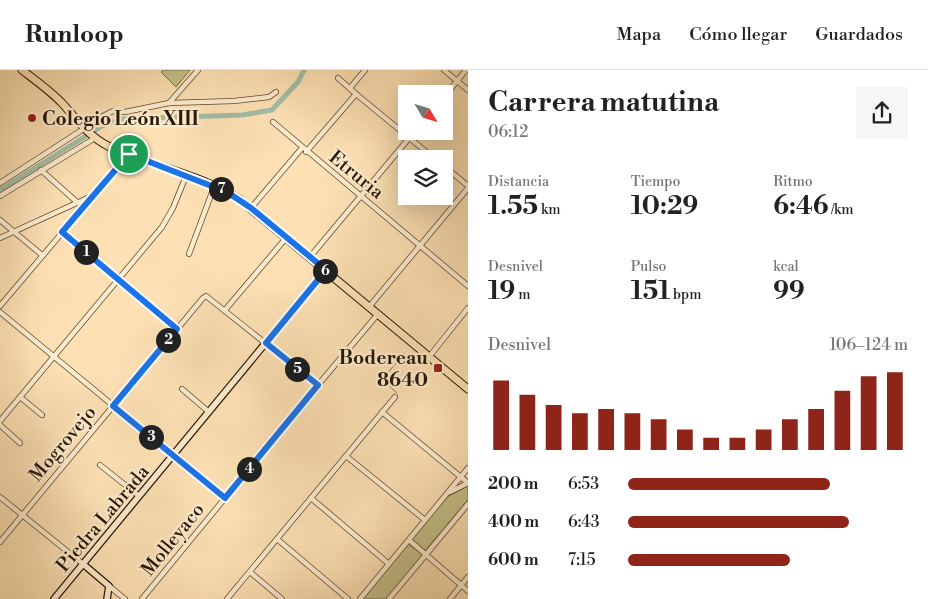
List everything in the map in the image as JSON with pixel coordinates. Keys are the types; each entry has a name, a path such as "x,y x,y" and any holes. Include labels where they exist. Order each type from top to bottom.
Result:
{"main road":[{"path":"22,70 53,94 95,138 108,146 214,187 233,196 251,208 468,389"},
{"name":"Piedra Labrada","path":"54,599 326,270"},
{"path":"83,564 108,586 107,599"}],"street":[{"path":"169,103 198,70"},
{"path":"350,88 365,70"},
{"path":"444,70 468,90"},
{"path":"453,86 466,70"},
{"path":"338,78 398,129"},
{"path":"0,183 84,127 114,111 125,112 169,103 269,97 276,92"},
{"path":"306,152 356,94"},
{"name":"Etruria","path":"273,122 306,152 468,286"},
{"path":"0,196 95,138"},
{"path":"310,257 407,140"},
{"path":"411,140 423,150"},
{"path":"251,208 302,148"},
{"path":"0,306 129,154"},
{"path":"41,170 78,203"},
{"path":"370,308 468,187 453,174"},
{"path":"20,443 0,423 167,220 186,176"},
{"path":"189,254 214,187"},
{"path":"0,238 93,196"},
{"path":"0,220 42,255"},
{"path":"62,232 177,329"},
{"path":"286,238 226,310 318,385"},
{"name":"Mogrovejo","path":"0,542 202,298 206,296 226,310"},
{"path":"429,357 468,308"},
{"path":"0,312 225,498"},
{"name":"Molleyaco","path":"142,599 378,314"},
{"path":"182,389 209,412"},
{"path":"227,599 395,396"},
{"path":"20,397 42,416"},
{"path":"382,412 468,483 447,494"},
{"path":"346,456 425,520"},
{"path":"100,465 139,496"},
{"path":"360,599 468,468"},
{"path":"0,497 83,564"},
{"path":"311,498 389,564"},
{"path":"389,599 468,504"},
{"path":"277,540 348,599"},
{"path":"409,540 468,591"},
{"path":"250,572 282,599"},
{"path":"450,599 468,577"},
{"path":"108,586 125,599"}],"shaded area":[{"path":"163,70 190,70 176,87 161,72"},
{"path":"468,486 468,500 425,551 412,539 447,497"},
{"path":"408,544 423,555 387,599 363,599"}],"waterway":[{"path":"0,190 102,126 122,119 242,115 272,110 298,82 304,70"},
{"path":"397,393 383,379 404,353"}],"place":[{"name":"Colegio León XIII","path":"32,118"},
{"name":"Bodereau 8640","path":"438,368"}],"route":[{"path":"129,154 214,187 239,199 326,270 266,343 318,385 225,498 113,406 177,329 62,232 129,154"}]}
